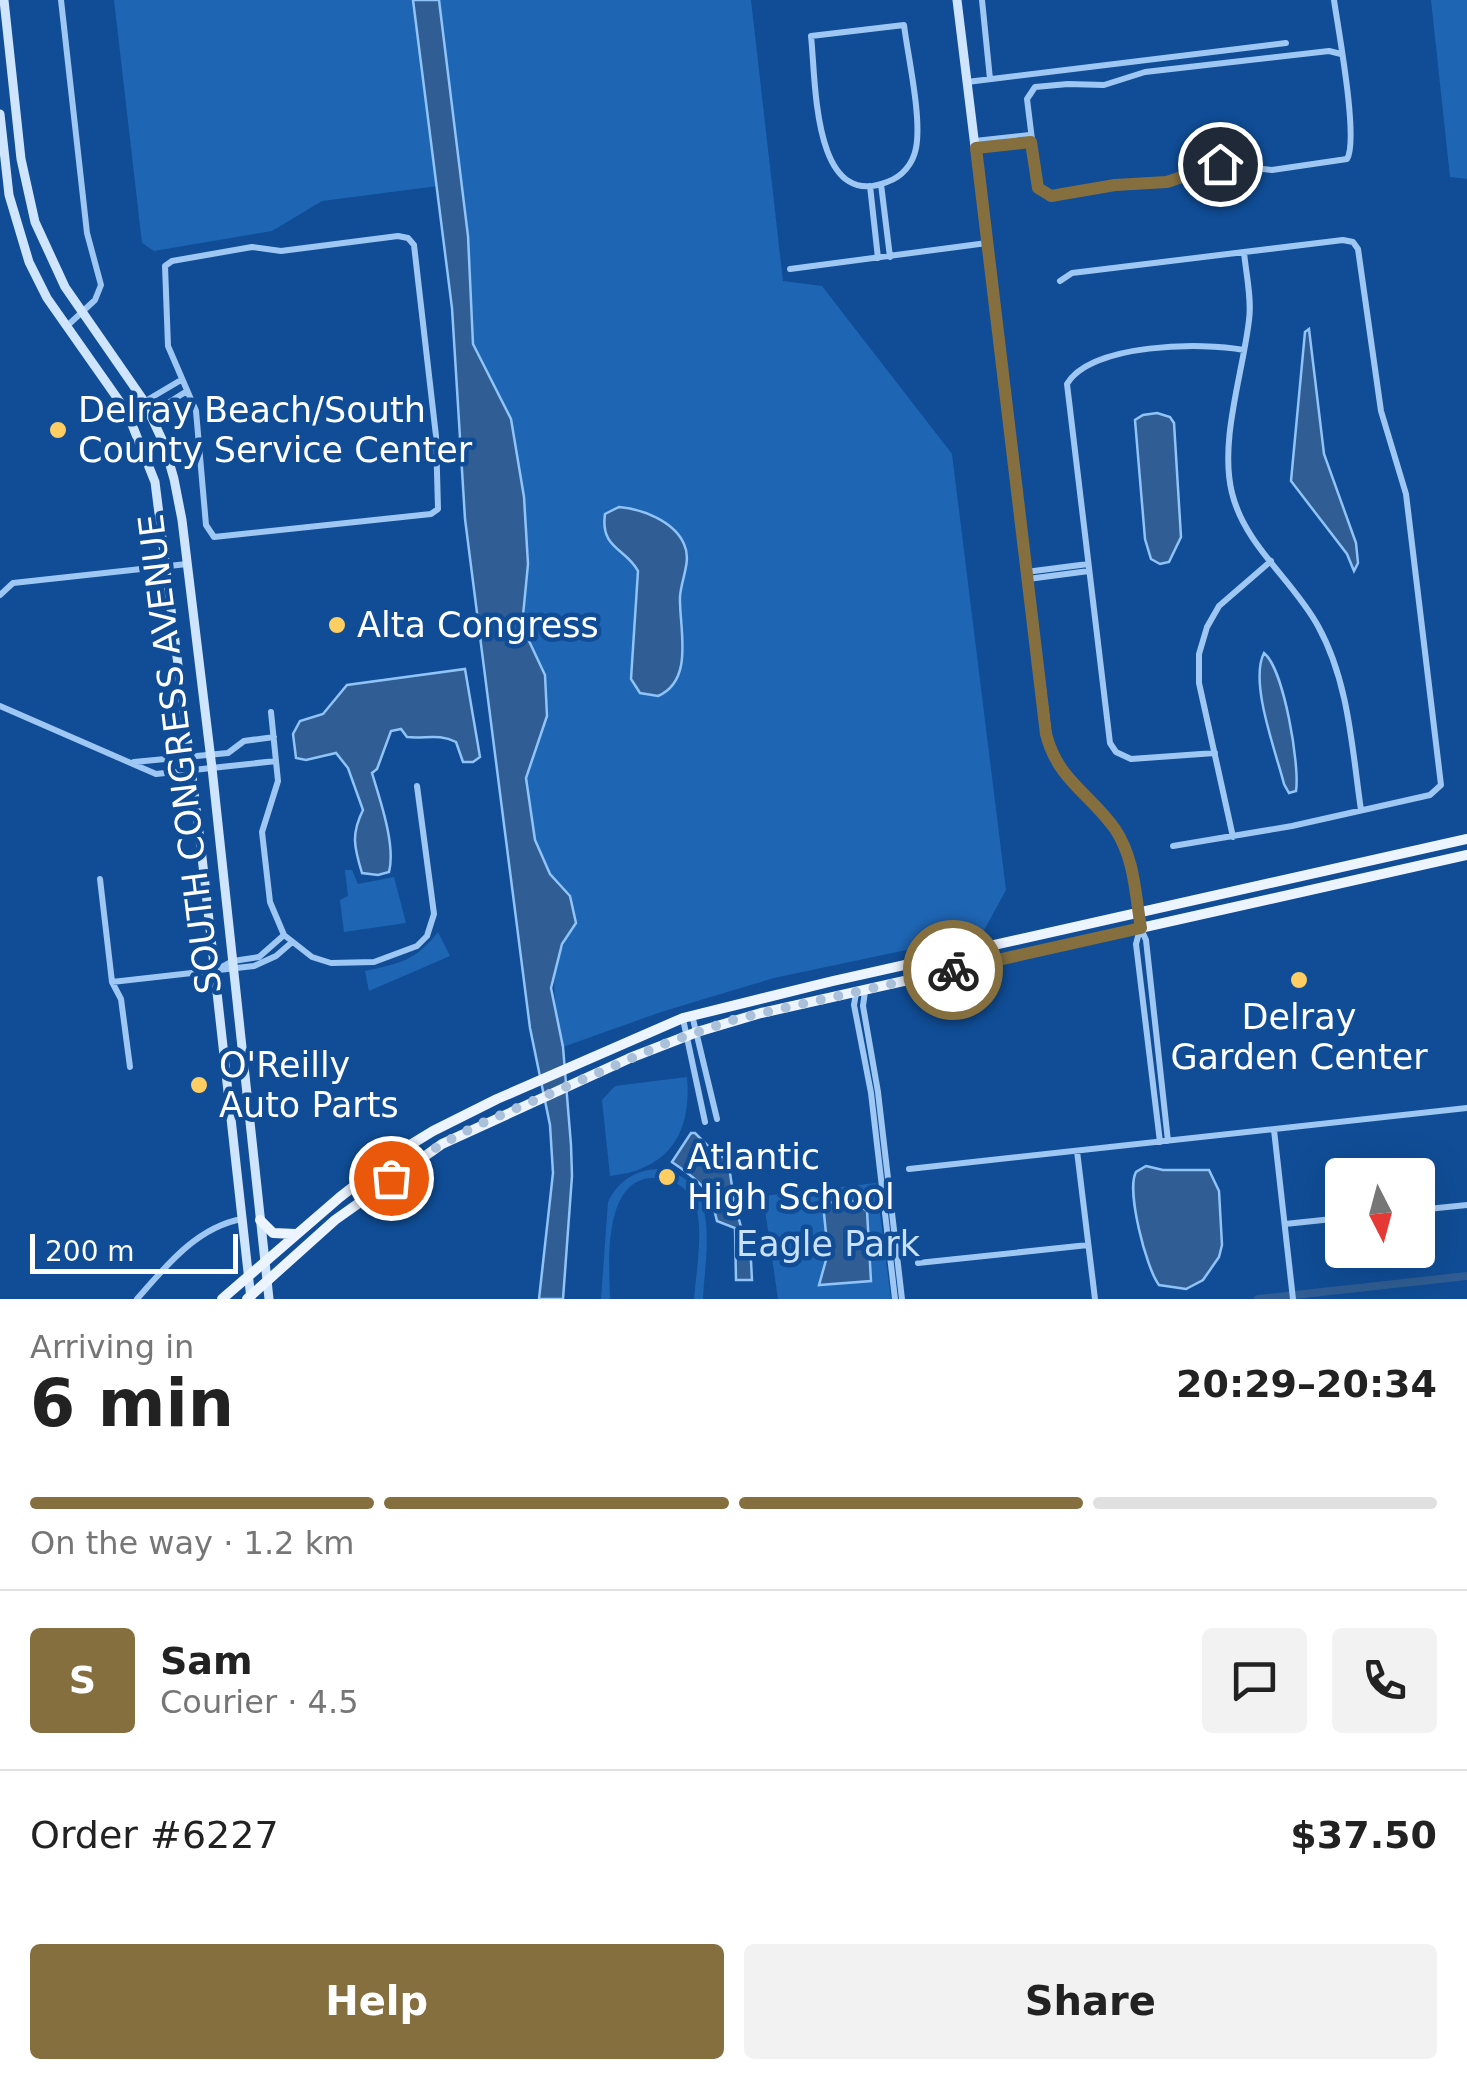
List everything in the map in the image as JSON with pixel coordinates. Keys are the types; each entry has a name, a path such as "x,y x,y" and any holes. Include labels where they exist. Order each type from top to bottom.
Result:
{"main road":[{"name":"SOUTH CONGRESS AVENUE","path":"4,0 22,158 35,222 65,287 144,402 164,444 174,479 212,768 269,1299"},
{"path":"957,0 1050,747 1060,771 1117,833 1130,862 1141,928"},
{"name":"SOUTH CONGRESS AVENUE","path":"0,114 8,195 18,230 47,298 127,412 155,482 168,564 229,1092 249,1298"},
{"path":"222,1299 398,1153 471,1110 687,1016 1467,839"},
{"path":"249,1298 336,1220 406,1166 478,1125 692,1034 736,1019 1467,855"},
{"path":"1357,864 1360,879"},
{"path":"861,991 863,982 884,969"},
{"path":"229,1092 235,1102 249,1111"},
{"path":"260,1220 272,1233 297,1234"}],"street":[{"path":"61,0 87,233 100,280 98,295 67,326"},
{"path":"982,0 990,79"},
{"path":"1334,0 1341,54 1352,145 1343,161 1272,170 1220,164 1167,182 1115,185 1051,196 1041,192 1036,184 1026,99 1040,86 1109,84 1145,72 1329,50 1341,54"},
{"path":"904,25 916,144 904,171 876,185 842,177 828,158 810,36 904,25"},
{"path":"968,82 1286,43"},
{"path":"0,83 14,82"},
{"path":"975,145 1030,138"},
{"path":"876,185 890,257"},
{"path":"876,185 878,258"},
{"path":"398,236 408,238 414,245 429,368 438,509 431,514 214,537 206,526 196,411 181,380 168,346 164,294 163,271 172,260 252,247 282,251 398,236"},
{"path":"1060,281 1072,273 1348,240 1358,249 1381,410 1406,494 1441,786 1435,793 1361,810 1173,846"},
{"path":"790,269 988,243"},
{"path":"1244,252 1250,316 1228,451 1234,504 1243,523 1313,617 1334,660 1344,698 1361,810"},
{"path":"1214,753 1126,758 1113,748 1109,738 1069,380 1108,359 1146,348 1205,344 1244,350"},
{"path":"127,412 181,380"},
{"path":"132,425 187,390"},
{"path":"1233,837 1199,683 1200,645 1225,598 1270,561"},
{"path":"0,595 13,583 187,564"},
{"path":"1027,575 1089,568"},
{"path":"0,706 156,774 276,761"},
{"path":"271,712 278,780 262,839 270,902 284,936 312,957 353,964 392,958 418,946 427,936 434,915 417,786"},
{"path":"128,762 228,752 244,741 274,737"},
{"path":"100,879 112,982 121,999 130,1067"},
{"path":"1141,928 1146,940 1164,1141"},
{"path":"112,982 234,965 259,956 284,936"},
{"path":"234,965 263,964 291,943"},
{"path":"861,991 854,1005 871,1093 898,1299"},
{"path":"687,1016 717,1118"},
{"path":"692,1034 705,1122"},
{"path":"909,1169 1467,1108"},
{"path":"471,1110 478,1125"},
{"path":"1274,1130 1293,1299"},
{"path":"1077,1151 1095,1299"},
{"path":"1435,1208 1467,1205"},
{"path":"136,1299 196,1238 225,1222 242,1219"},
{"path":"1285,1224 1325,1220"},
{"path":"918,1263 1088,1245"}],"green space":[{"path":"114,0 751,0 783,281 822,286 952,454 1006,890 982,934 774,978 563,1047 554,984 559,955 575,923 570,896 550,874 535,841 526,778 547,716 545,675 522,626 528,564 524,497 511,419 473,344 468,236 461,183 322,201 272,231 154,251 142,243"},
{"path":"1431,0 1467,0 1467,179 1450,177"},
{"path":"345,870 352,870 358,884 394,877 406,923 344,932 340,900 348,896"},
{"path":"438,932 450,956 369,991 365,971 406,959"},
{"path":"687,1077 685,1115 672,1145 648,1166 610,1176 602,1100 615,1086"},
{"path":"659,1169 679,1176 693,1187 702,1202 707,1240 703,1299 694,1299 699,1238 695,1205 682,1187 660,1178 641,1180 628,1189 618,1204 610,1243 610,1299 601,1299 608,1202 629,1178"},
{"name":"Eagle Park","path":"876,1183 891,1299 778,1299 763,1196"}],"shaded area":[{"path":"413,0 439,0 468,236 473,344 511,419 524,497 528,564 522,626 545,675 547,716 526,778 535,840 550,874 570,896 576,923 562,944 551,988 563,1047 571,1145 563,1299 539,1299 553,1173 550,1125 530,1028 465,519 452,308"},
{"path":"1309,329 1324,454 1356,543 1358,563 1354,571 1347,554 1291,481 1305,332"},
{"path":"1157,413 1170,417 1174,423 1181,537 1169,562 1160,564 1151,559 1145,539 1135,420"},
{"path":"619,507 637,510 665,523 679,536 686,550 680,597 681,666 670,688 658,696 640,693 631,679 638,571 610,541 604,526 605,514"},
{"path":"1264,653 1278,678 1293,741 1297,779 1296,791 1289,793 1262,699 1260,666"},
{"path":"465,669 480,757 463,762 456,742 450,739 407,737 401,729 391,731 372,773 389,836 389,872 362,873 355,841 363,810 348,768 336,753 306,760 296,758 293,734 300,721 323,714 347,685"},
{"path":"691,1133 728,1160 752,1280 736,1280 735,1228 717,1221 702,1186 672,1162"},
{"path":"1146,1166 1209,1170 1219,1191 1219,1257 1203,1280 1186,1289 1159,1285 1149,1263 1134,1195 1136,1172"},
{"path":"849,1199 867,1211 871,1281 819,1285 828,1253 823,1204"}],"waterway":[{"path":"1258,1299 1467,1276"}],"way so far":[{"path":"391,1178 478,1125 669,1042 736,1019 953,970"}],"place":[{"name":"Delray Beach/South County Service Center","path":"58,430"},
{"name":"Alta Congress","path":"337,625"},
{"name":"Delray Garden Center","path":"1299,980"},
{"name":"O'Reilly Auto Parts","path":"199,1085"},
{"name":"Atlantic High School","path":"667,1177"}],"route":[{"path":"953,970 1141,928 1134,878 1124,847 1108,820 1060,771 1046,734 976,148 1031,142 1036,184 1046,196 1167,182 1220,164"}]}
